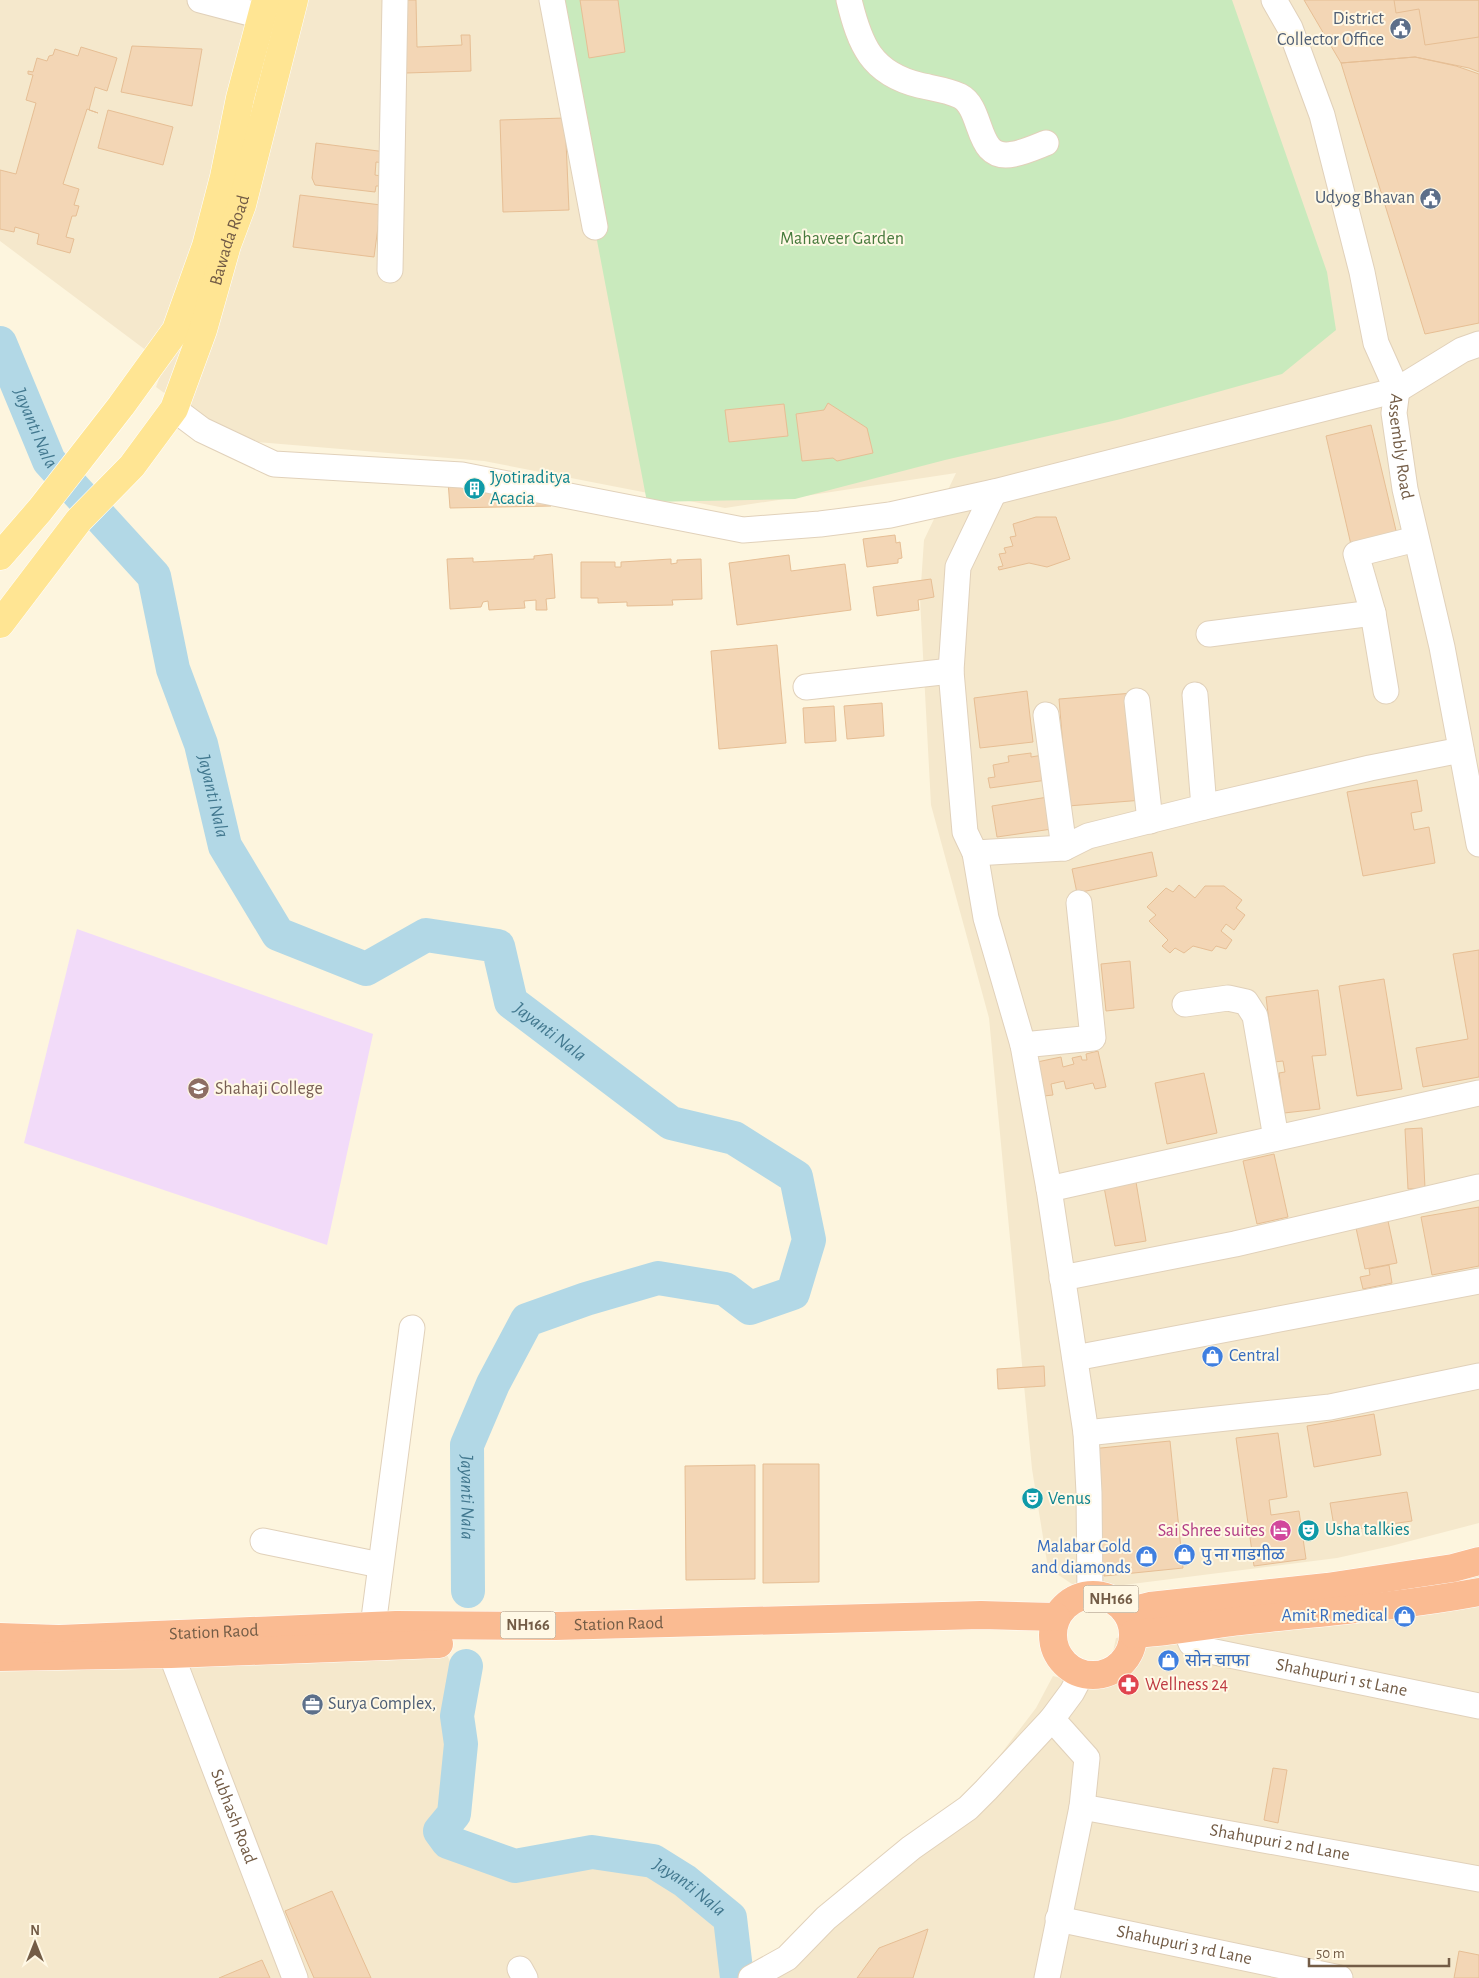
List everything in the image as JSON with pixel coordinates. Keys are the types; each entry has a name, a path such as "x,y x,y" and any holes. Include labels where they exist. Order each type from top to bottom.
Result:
{"highway":[{"name":"NH166","path":"1082,1673 1092,1674 1108,1671 1121,1663 1129,1633 1150,1606 1327,1587 1453,1568 1479,1561"},
{"name":"NH166","path":"1129,1633 1160,1633 1185,1628 1370,1608 1479,1592"},
{"name":"NH166","path":"0,1657 171,1654 388,1644 1055,1625 1064,1607 1075,1599 1090,1595 1104,1596 1113,1600 1129,1633"},
{"name":"Station Raod","path":"0,1637 59,1638 372,1626 554,1626 981,1615 1055,1625"},
{"path":"1055,1625 1058,1654 1072,1669 1082,1673"}],"main road":[{"name":"Bawada Road","path":"0,624 79,520 132,466 174,409 203,330 227,245 242,204 294,0"},
{"path":"0,556 40,510 176,330 206,246 224,177 240,98 264,8"}],"street":[{"path":"200,0 264,8"},
{"path":"390,270 395,0"},
{"path":"552,0 595,227"},
{"path":"849,0 862,43 870,58 890,75 910,83 959,95 968,102 989,149 1002,154 1013,155 1046,143"},
{"name":"Assembly Road","path":"1274,0 1290,28 1322,115 1362,272 1376,342 1397,390 1394,413 1405,489 1442,647 1479,844"},
{"path":"174,409 202,430 274,464 462,475 743,530 820,524 890,515 994,492 1397,390 1462,350 1479,344"},
{"path":"994,492 958,567 951,671 965,832 975,853 986,918 1022,1045 1076,1358 1086,1433 1089,1493 1090,1595"},
{"path":"1386,691 1372,613 1356,554 1416,538"},
{"path":"1209,634 1372,613"},
{"path":"806,687 951,671"},
{"path":"1195,694 1204,807"},
{"path":"1137,701 1150,821"},
{"path":"1046,715 1064,848"},
{"path":"975,853 1064,848 1088,836 1204,807 1370,768 1461,750"},
{"path":"1022,1045 1093,1038 1079,903"},
{"path":"1185,1004 1228,998 1246,1002 1255,1016 1276,1138"},
{"path":"1048,1189 1479,1093"},
{"path":"1062,1278 1235,1244 1479,1187"},
{"path":"1076,1358 1479,1281"},
{"path":"372,1626 412,1328"},
{"path":"1086,1433 1330,1407 1479,1376"},
{"path":"263,1541 380,1565"},
{"name":"Shahupuri 1 st Lane","path":"1185,1628 1191,1642 1210,1651 1479,1706"},
{"name":"Subhash Road","path":"171,1654 295,1978"},
{"path":"751,1978 787,1958 826,1918 911,1848 942,1828 974,1802 1052,1719 1072,1692 1082,1673"},
{"path":"1047,1978 1082,1807 1087,1758 1052,1719"},
{"name":"Shahupuri 2 nd Lane","path":"1082,1807 1479,1879"},
{"name":"Shahupuri 3 rd Lane","path":"1058,1919 1340,1978"}],"shaded area":[{"path":"0,0 1479,0 1479,1523 1337,1558 1100,1588 1078,1588 1048,1568 1032,1469 989,1018 931,805 920,599 924,540 956,473 725,508 484,461 257,442 185,408 156,387 176,333 155,357 0,241"},
{"name":"Shahaji College","path":"77,929 373,1034 327,1245 24,1143"},
{"path":"1479,1573 1479,1978 763,1978 943,1830 1036,1708 1053,1676 1069,1680 1094,1674 1106,1664 1113,1652 1116,1638 1401,1595"},
{"path":"440,1640 463,1689 458,1712 459,1763 454,1814 441,1831 453,1844 515,1866 596,1852 653,1861 678,1877 730,1918 737,1978 0,1978 0,1657"}],"green space":[{"name":"Mahaveer Garden","path":"551,0 1232,0 1327,272 1336,330 1282,374 1121,419 945,460 795,499 647,502"}],"building":[{"path":"404,0 416,0 417,47 462,45 461,35 470,35 471,71 406,73"},
{"path":"580,0 618,0 625,52 589,58"},
{"name":"District Collector Office","path":"1304,0 1479,0 1479,72 1469,68 1415,57 1341,63"},
{"path":"1394,0 1479,0 1479,37 1425,45 1419,9 1396,13"},
{"path":"132,46 202,49 192,106 121,92"},
{"path":"81,47 117,58 107,91 95,87 89,110 87,109 63,184 79,189 74,205 79,206 76,216 72,216 66,237 74,239 70,253 37,244 39,234 15,227 14,232 0,229 0,170 16,174 36,103 26,100 33,75 28,74 28,71 33,72 37,58 47,61 49,56 53,55 55,49 78,56"},
{"name":"Udyog Bhavan","path":"1415,57 1456,66 1479,74 1479,323 1425,334 1341,63"},
{"path":"108,110 173,127 163,165 98,148"},
{"path":"565,118 569,210 503,212 500,120"},
{"path":"316,143 386,152 384,163 376,162 375,175 381,176 382,186 376,186 375,192 315,185 312,178"},
{"path":"300,195 381,205 374,257 293,247"},
{"path":"828,403 867,428 873,453 837,461 833,458 802,461 796,414 824,410"},
{"path":"784,404 788,436 729,442 725,410"},
{"path":"1371,425 1398,539 1352,549 1326,436"},
{"name":"Jyotiraditya Acacia","path":"448,481 550,495 551,506 450,508"},
{"path":"1036,517 1056,517 1070,559 1047,567 1029,563 999,570 998,567 1003,566 999,554 1006,553 1004,548 1013,546 1010,537 1016,536 1013,524"},
{"path":"895,535 896,543 900,542 902,558 898,559 898,563 867,567 863,539"},
{"path":"552,554 555,598 546,599 547,610 536,610 536,600 524,601 525,608 489,610 488,601 483,602 481,607 450,609 447,559 473,558 473,562 534,559 534,556"},
{"path":"789,555 791,571 845,564 851,610 737,625 729,563"},
{"path":"671,559 671,564 677,563 677,560 701,559 702,599 672,600 673,605 627,606 627,602 598,603 598,598 581,598 581,562 615,562 615,567 621,567 621,562"},
{"path":"931,579 934,597 918,600 919,610 877,616 873,587"},
{"path":"777,645 786,743 719,749 711,651"},
{"path":"1027,691 1033,742 980,748 974,698"},
{"path":"1133,693 1143,800 1068,806 1059,699"},
{"path":"882,703 884,736 847,739 844,706"},
{"path":"834,706 836,741 805,743 803,708"},
{"path":"1031,753 1031,757 1043,755 1047,780 990,788 988,778 995,777 993,765 1009,762 1008,756"},
{"path":"1417,780 1422,811 1411,813 1414,830 1429,827 1435,863 1363,876 1347,792"},
{"path":"1048,797 1052,829 997,837 992,806"},
{"path":"1152,852 1157,876 1077,893 1072,869"},
{"path":"1179,885 1195,898 1205,886 1224,886 1242,900 1236,908 1245,915 1234,930 1226,924 1221,931 1232,940 1226,949 1216,946 1212,951 1193,946 1184,953 1175,948 1170,953 1162,946 1168,940 1149,921 1156,915 1147,907 1166,888 1173,892"},
{"path":"1479,950 1479,1077 1423,1087 1416,1048 1468,1039 1453,954"},
{"path":"1130,961 1134,1008 1106,1011 1101,964"},
{"path":"1384,979 1402,1089 1357,1096 1339,986"},
{"path":"1318,990 1326,1055 1312,1056 1320,1109 1284,1113 1279,1073 1285,1072 1283,1061 1274,1062 1266,997"},
{"path":"1098,1051 1106,1087 1095,1089 1093,1083 1066,1089 1064,1081 1051,1084 1053,1095 1044,1096 1037,1062 1061,1057 1063,1067 1074,1064 1072,1058 1081,1056 1082,1060 1087,1060 1086,1054"},
{"path":"1204,1073 1217,1133 1167,1144 1155,1083"},
{"path":"1422,1128 1425,1188 1408,1189 1405,1129"},
{"path":"1274,1154 1288,1217 1257,1224 1243,1161"},
{"path":"1136,1182 1146,1241 1115,1246 1104,1187"},
{"path":"1479,1207 1479,1266 1432,1275 1421,1217"},
{"path":"1388,1221 1397,1263 1365,1269 1356,1228"},
{"path":"1389,1265 1392,1283 1363,1289 1360,1277 1370,1275 1369,1269"},
{"path":"1044,1366 1045,1386 998,1389 997,1369"},
{"path":"1374,1414 1381,1455 1314,1467 1307,1426"},
{"path":"1278,1433 1287,1497 1269,1500 1271,1515 1299,1511 1306,1559 1254,1566 1236,1438"},
{"path":"1170,1441 1183,1568 1104,1576 1091,1449"},
{"path":"763,1464 819,1464 819,1582 763,1583"},
{"path":"755,1465 755,1579 686,1580 685,1466"},
{"path":"1407,1492 1412,1521 1335,1532 1330,1503"},
{"path":"1273,1768 1287,1770 1278,1823 1264,1820"},
{"path":"332,1891 371,1978 314,1978 285,1911"},
{"path":"928,1929 913,1978 857,1978 879,1948"},
{"path":"1459,1951 1479,1955 1479,1978 1454,1978"},
{"path":"262,1960 270,1978 219,1978"}],"waterway":[{"name":"Jayanti Nala","path":"0,343 49,461 154,576 173,669 201,744 225,846 278,934 366,969 426,935 498,946 511,1002 671,1123 734,1138 796,1177 809,1240 793,1293 750,1308 725,1289 658,1278 586,1299 527,1320 493,1384 467,1445 468,1591"},
{"name":"Jayanti Nala","path":"466,1666 457,1716 461,1744 454,1814 440,1831 448,1842 515,1866 592,1852 653,1861 685,1881 730,1918 737,1978"}],"place":[{"name":"District Collector Office","path":"1400,29"},
{"name":"Udyog Bhavan","path":"1431,198"},
{"name":"Jyotiraditya Acacia","path":"474,488"},
{"name":"Shahaji College","path":"199,1089"},
{"name":"Central","path":"1213,1356"},
{"name":"Venus","path":"1032,1499"},
{"name":"Usha talkies","path":"1309,1530"},
{"name":"Sai Shree suites","path":"1281,1531"},
{"name":"पु ना गाडगीळ","path":"1185,1555"},
{"name":"Malabar Gold and diamonds","path":"1147,1557"},
{"name":"Amit R medical","path":"1404,1616"},
{"name":"सोन चाफा","path":"1169,1661"},
{"name":"Wellness 24","path":"1129,1685"},
{"name":"Surya Complex,","path":"312,1704"}]}
